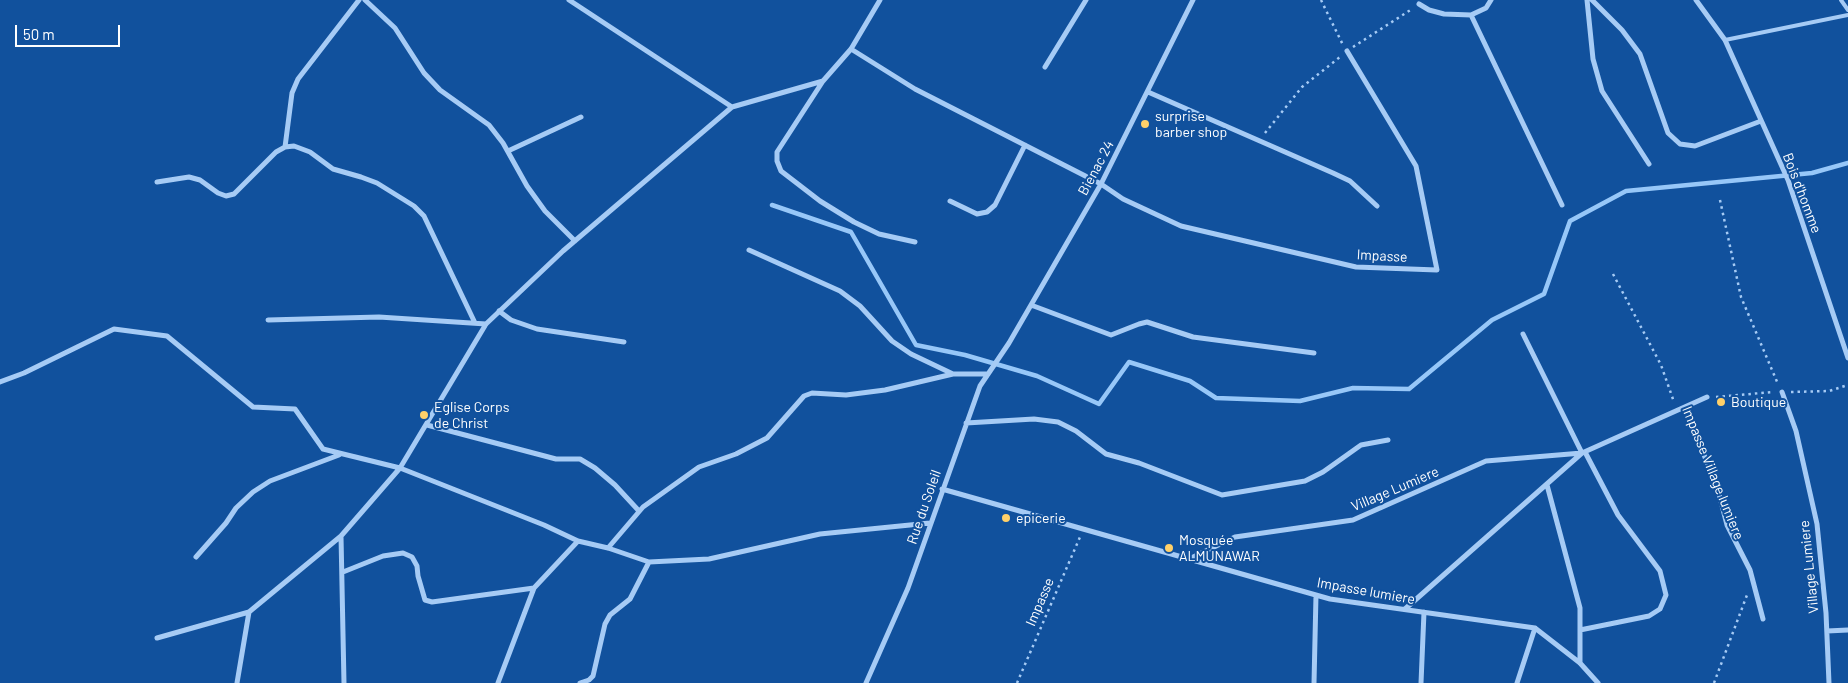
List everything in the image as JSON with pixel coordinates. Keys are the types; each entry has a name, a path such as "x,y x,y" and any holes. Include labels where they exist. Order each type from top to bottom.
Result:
{"street":[{"path":"285,146 292,93 298,79 359,0"},
{"path":"366,0 396,28 424,73 440,90 489,125 508,150 536,199 575,241"},
{"path":"569,0 732,107"},
{"path":"880,0 851,49 823,81 777,152 777,161 781,171 820,201 854,222 878,234 915,242"},
{"path":"1045,67 1086,0"},
{"name":"Bienac 24","path":"1009,343 1101,184 1193,0"},
{"path":"1419,4 1429,10 1444,14 1471,15 1486,8 1491,0"},
{"path":"1587,0 1593,59 1602,92 1649,164"},
{"path":"1592,0 1622,30 1640,54 1668,133 1680,144 1694,146 1761,120"},
{"path":"1696,0 1725,40"},
{"path":"1471,15 1562,205"},
{"name":"Bois d'homme","path":"1725,40 1788,180 1848,358"},
{"path":"851,49 915,88 1101,184"},
{"name":"Impasse","path":"1101,184 1123,199 1181,226 1356,267 1437,270 1416,166 1346,51"},
{"path":"157,638 249,612 340,536 400,468 486,324 499,311 575,241 732,107 823,81"},
{"path":"1148,92 1350,181 1377,206"},
{"path":"508,150 581,117"},
{"path":"950,201 977,214 987,212 995,205 1025,145"},
{"path":"157,182 189,177 200,180 218,193 226,196 234,194 276,152 285,146 294,146 310,152 333,169 361,176 377,184 414,206 424,216 475,323"},
{"path":"749,250 840,291 860,306 892,341 910,354 953,374"},
{"path":"1031,305 1111,335 1147,322 1193,337 1314,353"},
{"path":"499,311 511,320 530,328 624,342"},
{"path":"268,320 379,317 486,324"},
{"path":"0,382 24,373 114,329 167,336 253,407 295,409 324,449 339,455 400,468 544,524 578,541 608,548 649,562 709,559 820,534 930,523"},
{"path":"1523,334 1618,515 1660,571 1666,595 1660,609 1649,616 1580,630"},
{"name":"Rue du Soleil","path":"866,683 908,588 980,386 1009,343"},
{"path":"608,548 639,511 698,467 736,454 767,438 804,396 812,393 846,396 953,374 988,374"},
{"name":"Village Lumiere","path":"1782,392 1796,431 1817,524 1827,631 1829,683"},
{"name":"Village Lumiere","path":"1405,609 1584,453 1707,397"},
{"path":"1685,406 1718,490 1727,525 1750,570 1763,619"},
{"path":"966,423 1034,419 1058,422 1076,431 1106,454 1138,463 1222,495 1305,481 1323,472 1360,445 1388,440"},
{"path":"427,425 556,459 580,459 595,468 615,485 639,511"},
{"name":"Village Lumiere","path":"1189,559 1235,537 1353,520 1486,461 1584,453"},
{"path":"196,557 226,523 236,508 253,492 270,481 339,455"},
{"path":"1547,485 1580,608 1580,663"},
{"name":"Impasse lumiere","path":"942,489 1330,599 1535,628 1580,663 1598,683"},
{"path":"340,536 343,572 344,683"},
{"path":"498,683 534,588 578,541"},
{"path":"343,572 383,556 403,553 412,557 417,566 425,600 432,602 534,588"},
{"path":"580,683 590,680 593,676 604,624 610,615 630,599 649,562"},
{"path":"1314,683 1316,595"},
{"path":"237,683 249,612"},
{"path":"1421,683 1424,612"},
{"path":"1517,683 1535,628"},
{"path":"1827,631 1848,630"}],"lane":[{"path":"1841,0 1848,10"},
{"path":"1725,40 1848,15"}],"path":[{"path":"1321,0 1346,51"},
{"path":"1258,142 1302,87 1346,51 1419,4"},
{"path":"1720,200 1740,297 1782,392"},
{"name":"Impasse Village lumiere","path":"1613,274 1661,365 1677,410"},
{"name":"Impasse","path":"1017,683 1083,529"},
{"path":"1714,683 1749,591"}],"waterway":[{"path":"772,205 851,232 916,345 965,355 1037,376 1099,404 1129,362 1190,381 1216,398 1300,401 1353,388 1409,389 1492,320 1544,294 1570,221 1626,191 1812,173 1848,163"}],"place":[{"name":"surprise barber shop","path":"1145,124"},
{"name":"Boutique","path":"1721,402"},
{"name":"Eglise Corps de Christ","path":"424,415"},
{"name":"epicerie","path":"1006,518"},
{"name":"Mosquée ALMUNAWAR","path":"1169,548"}]}
